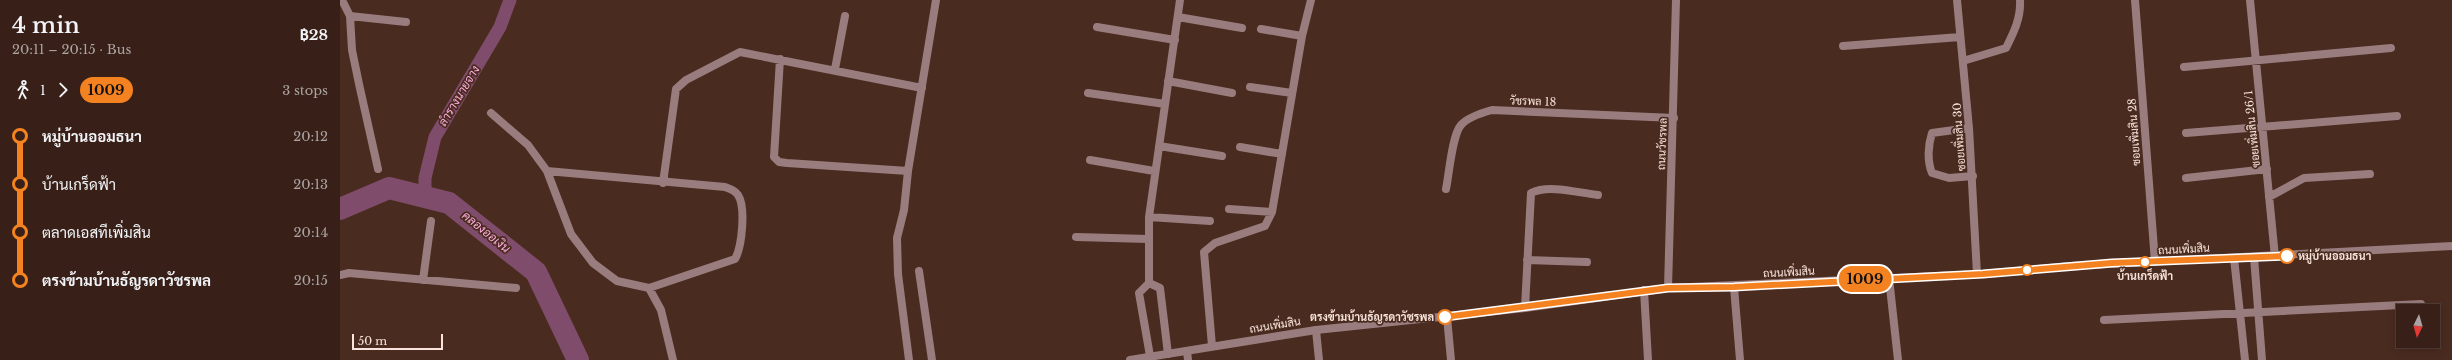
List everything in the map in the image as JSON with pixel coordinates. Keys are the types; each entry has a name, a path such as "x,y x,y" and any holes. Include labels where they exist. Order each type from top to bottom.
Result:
{"street":[{"path":"342,0 350,16 352,50 378,169"},
{"path":"909,360 898,274 897,238 904,210 908,171 936,0"},
{"path":"1150,356 1139,293 1149,283 1148,217 1180,0"},
{"path":"1212,346 1204,252 1215,243 1264,226 1272,212 1302,36 1311,0"},
{"name":"ถนนวัชรพล","path":"1668,288 1674,118 1673,65 1676,0"},
{"name":"ซอยเพิ่มสิน 30","path":"1957,0 1960,38 1964,61 1973,176 1977,274"},
{"path":"1964,61 2006,48 2015,31 2020,9 2020,0"},
{"name":"ซอยเพิ่มสิน 28","path":"2135,0 2155,262"},
{"name":"ซอยเพิ่มสิน 26/1","path":"2250,0 2275,256"},
{"path":"350,16 406,22"},
{"path":"834,69 845,16"},
{"path":"1178,17 1242,28"},
{"path":"1097,27 1175,40"},
{"path":"1261,29 1302,36"},
{"path":"1843,46 1960,38"},
{"path":"2184,67 2391,48"},
{"path":"664,183 676,89 686,80 740,52 834,69 922,88"},
{"path":"780,59 774,157 779,162 908,171"},
{"path":"1168,81 1232,93"},
{"path":"1250,87 1292,93"},
{"path":"1088,93 1165,104"},
{"name":"วัชรพล 18","path":"1446,189 1460,126 1482,113 1497,111 1674,118"},
{"path":"491,113 528,145 547,171 571,234 593,263 617,281 649,288 735,259 740,249 741,200 733,190 547,171"},
{"path":"2186,133 2397,116"},
{"path":"1969,128 1932,133 1929,147 1930,168 1932,173 1949,178 1973,176"},
{"path":"1159,146 1222,156"},
{"path":"1240,147 1282,154"},
{"path":"1090,160 1154,171"},
{"path":"2186,178 2267,168"},
{"path":"2269,197 2304,178 2370,174"},
{"path":"1525,308 1531,193 1537,190 1551,190 1598,195"},
{"path":"1229,209 1272,212"},
{"path":"1148,217 1210,221"},
{"path":"423,280 431,221"},
{"path":"1076,237 1148,239"},
{"name":"ถนนเพิ่มสิน","path":"1130,360 1316,330 1525,308 1644,290 1734,287 1977,274 2155,262 2452,246"},
{"path":"2254,257 2262,360"},
{"path":"2234,258 2245,360"},
{"path":"1527,260 1587,262"},
{"path":"919,271 932,360"},
{"path":"340,275 349,273 516,288"},
{"path":"1889,278 1898,360"},
{"path":"1149,283 1160,288 1168,354"},
{"path":"1734,287 1740,360"},
{"path":"649,288 662,310 673,360"},
{"path":"1644,290 1648,360"},
{"path":"2104,320 2396,305"},
{"path":"1447,317 1451,360"},
{"path":"1316,330 1319,360"},
{"path":"1187,351 1188,360"}],"waterway":[{"name":"ลำรางนายจาง","path":"425,196 425,178 435,137 500,27 510,0"},
{"name":"คลองออเงิน","path":"340,209 389,188 449,203 536,272 578,360"}],"bus line":[{"name":"1009","path":"1445,317 1525,308 1644,290 1668,288 1734,287 1983,274 2112,263 2287,256"}],"place":[{"name":"หมู่บ้านออมธนา","path":"2287,256"},
{"name":"บ้านเกร็ดฟ้า","path":"2145,262"},
{"name":"ตรงข้ามบ้านธัญรดาวัชรพล","path":"1445,317"}]}
